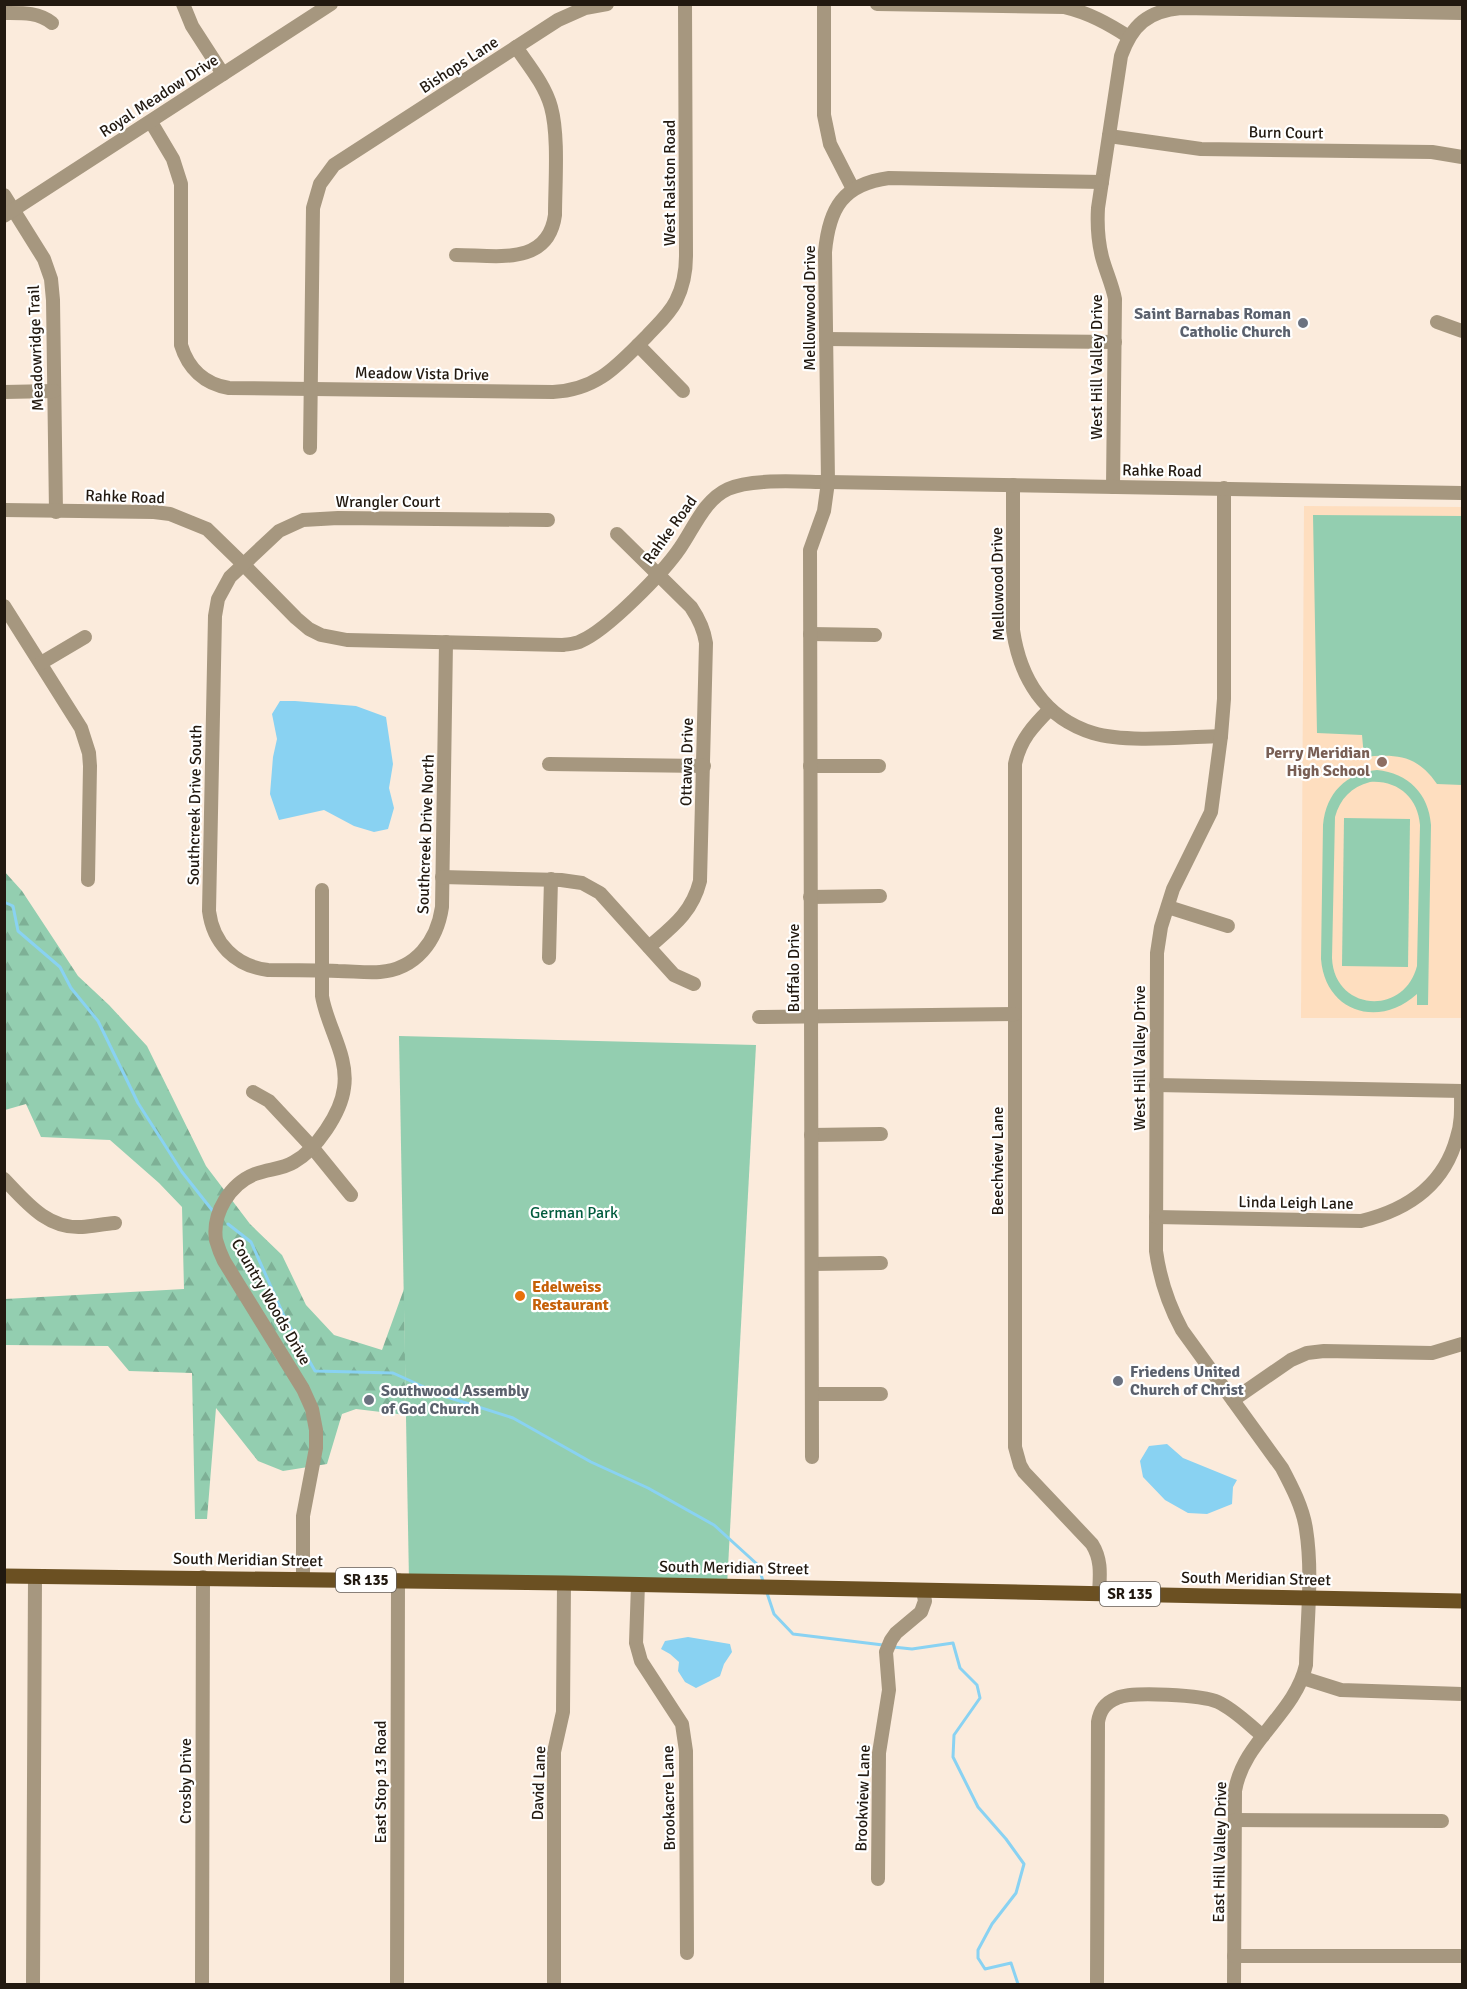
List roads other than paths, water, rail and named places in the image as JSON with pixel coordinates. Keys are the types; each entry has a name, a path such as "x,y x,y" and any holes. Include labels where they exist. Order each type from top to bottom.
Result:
{"main road":[{"name":"South Meridian Street","path":"4,1576 303,1578 1462,1601"}],"street":[{"path":"183,4 192,26 223,74"},
{"name":"Royal Meadow Drive","path":"9,213 331,4"},
{"name":"Bishops Lane","path":"311,389 313,208 320,184 334,165 558,20 585,8 607,4"},
{"name":"West Ralston Road","path":"638,345 673,305 685,273 685,4"},
{"path":"824,4 824,115 830,144 853,189 874,180 889,178 1102,182"},
{"path":"876,4 1064,7 1085,12 1105,21 1128,37 1139,24 1153,14 1181,8 1462,13"},
{"path":"4,13 30,13 42,16 52,23"},
{"name":"West Hill Valley Drive","path":"1113,487 1115,299 1113,284 1102,259 1097,230 1098,208 1121,56 1128,37"},
{"path":"456,255 517,255 534,251 544,243 553,228 555,131 551,107 542,84 516,47"},
{"name":"Meadow Vista Drive","path":"151,122 171,155 182,192 181,341 186,358 195,371 208,382 225,387 562,392 598,380 638,345"},
{"name":"Burn Court","path":"1109,136 1200,149 1432,152 1462,157"},
{"name":"Mellowwood Drive","path":"828,482 825,252 827,229 837,206 853,189"},
{"name":"Meadowridge Trail","path":"4,195 9,213 44,259 51,279 56,512"},
{"path":"1437,322 1462,332"},
{"path":"826,339 1115,342"},
{"path":"638,345 683,391"},
{"path":"310,448 311,389"},
{"path":"4,392 54,391"},
{"name":"Rahke Road","path":"4,510 170,514 207,530 296,618 321,635 347,640 563,645 579,642 598,632 659,575 680,549 708,503 728,489 752,483 828,482 1462,492"},
{"name":"Buffalo Drive","path":"812,1457 810,550 825,511 828,482"},
{"name":"Mellowood Drive","path":"1013,485 1013,630 1026,679 1038,696 1050,709 1071,724 1093,733 1117,737 1221,736"},
{"name":"West Hill Valley Drive","path":"1224,488 1224,699 1211,812 1173,889 1161,927 1157,952 1156,1251 1160,1276 1170,1308 1182,1330 1282,1468 1294,1490 1306,1527 1308,1598"},
{"name":"Wrangler Court","path":"243,564 279,531 303,520 338,518 548,520"},
{"name":"Ottawa Drive","path":"617,534 691,607 699,618 706,643 700,881 696,898 682,918 649,947"},
{"name":"Southcreek Drive South","path":"243,564 223,588 215,616 210,919 220,942 230,954 244,964 268,970 322,970"},
{"path":"4,606 81,728 89,753 88,880"},
{"path":"810,634 875,635"},
{"path":"41,663 85,637"},
{"name":"Southcreek Drive North","path":"322,970 381,972 405,965 413,961 428,946 440,924 447,642"},
{"name":"Beechview Lane","path":"1050,709 1028,732 1018,751 1015,764 1015,1447 1024,1472 1097,1551 1101,1563 1099,1594"},
{"path":"549,764 704,766"},
{"path":"810,766 879,766"},
{"path":"442,877 551,879 582,883 600,893 674,975 694,984"},
{"path":"549,958 551,879"},
{"name":"Country Woods Drive","path":"303,1578 303,1516 316,1448 316,1430 312,1409 303,1389 224,1262 216,1242 216,1229 222,1205 236,1185 254,1174 292,1164 303,1156 337,1114 342,1102 345,1086 342,1057 325,1013 322,996 322,890"},
{"path":"810,897 880,896"},
{"path":"1168,907 1228,926"},
{"path":"759,1017 1015,1014"},
{"path":"1156,1085 1462,1091"},
{"name":"Linda Leigh Lane","path":"1156,1217 1361,1221 1393,1212 1425,1191 1439,1175 1452,1154 1461,1121 1462,1091"},
{"path":"253,1092 269,1101 312,1147 351,1195"},
{"path":"811,1135 880,1134"},
{"path":"4,1179 34,1210 51,1221 80,1227 115,1223"},
{"path":"812,1264 880,1263"},
{"path":"1233,1400 1291,1360 1307,1353 1324,1351 1432,1353 1462,1344"},
{"path":"812,1394 881,1394"},
{"path":"33,1984 35,1576"},
{"name":"Crosby Drive","path":"202,1984 203,1577"},
{"name":"East Stop 13 Road","path":"397,1984 398,1580"},
{"name":"David Lane","path":"554,1984 554,1752 564,1712 564,1583"},
{"name":"Brookacre Lane","path":"638,1584 636,1643 641,1661 682,1724 686,1751 687,1953"},
{"name":"Brookview Lane","path":"878,1879 879,1753 889,1690 886,1665 888,1648 899,1630 921,1612 926,1598 923,1590"},
{"name":"East Hill Valley Drive","path":"1234,1984 1237,1776 1246,1757 1292,1700 1303,1678 1306,1665 1308,1598"},
{"path":"1303,1678 1341,1690 1462,1694"},
{"path":"1097,1984 1098,1722 1100,1712 1106,1704 1119,1697 1133,1694 1200,1697 1216,1701 1227,1707 1263,1736"},
{"path":"1235,1820 1442,1821"},
{"path":"1234,1956 1462,1956"}],"water":[{"path":"280,701 356,706 386,717 393,764 389,788 394,808 388,829 374,832 354,826 324,810 279,820 270,794 277,739 272,714"},
{"path":"1167,1444 1183,1458 1237,1480 1233,1487 1232,1504 1207,1514 1188,1513 1165,1500 1143,1477 1140,1461 1149,1446"},
{"path":"688,1637 730,1644 732,1652 720,1676 696,1688 685,1682 678,1671 679,1662 661,1649 665,1641"}],"waterway":[{"path":"4,902 13,906 18,931 60,967 71,988 98,1021 138,1103 182,1172 212,1210"},
{"path":"228,1224 251,1242 285,1318 315,1371 393,1373 444,1396 513,1418 591,1462 648,1488 714,1525 758,1565 763,1581"},
{"path":"767,1593 774,1614 793,1634 883,1645"},
{"path":"893,1647 912,1649 953,1643 960,1668 977,1685 980,1698 954,1735 953,1757 978,1807 1024,1864 1016,1893 992,1924 978,1950 978,1958 985,1969 1011,1963 1018,1984"}],"place":[{"name":"Saint Barnabas Roman Catholic Church","path":"1303,323"},
{"name":"Perry Meridian High School","path":"1382,762"},
{"name":"Edelweiss Restaurant","path":"520,1296"},
{"name":"Friedens United Church of Christ","path":"1118,1381"},
{"name":"Southwood Assembly of God Church","path":"369,1400"}],"park label":[{"name":"German Park","path":"574,1213"}]}
